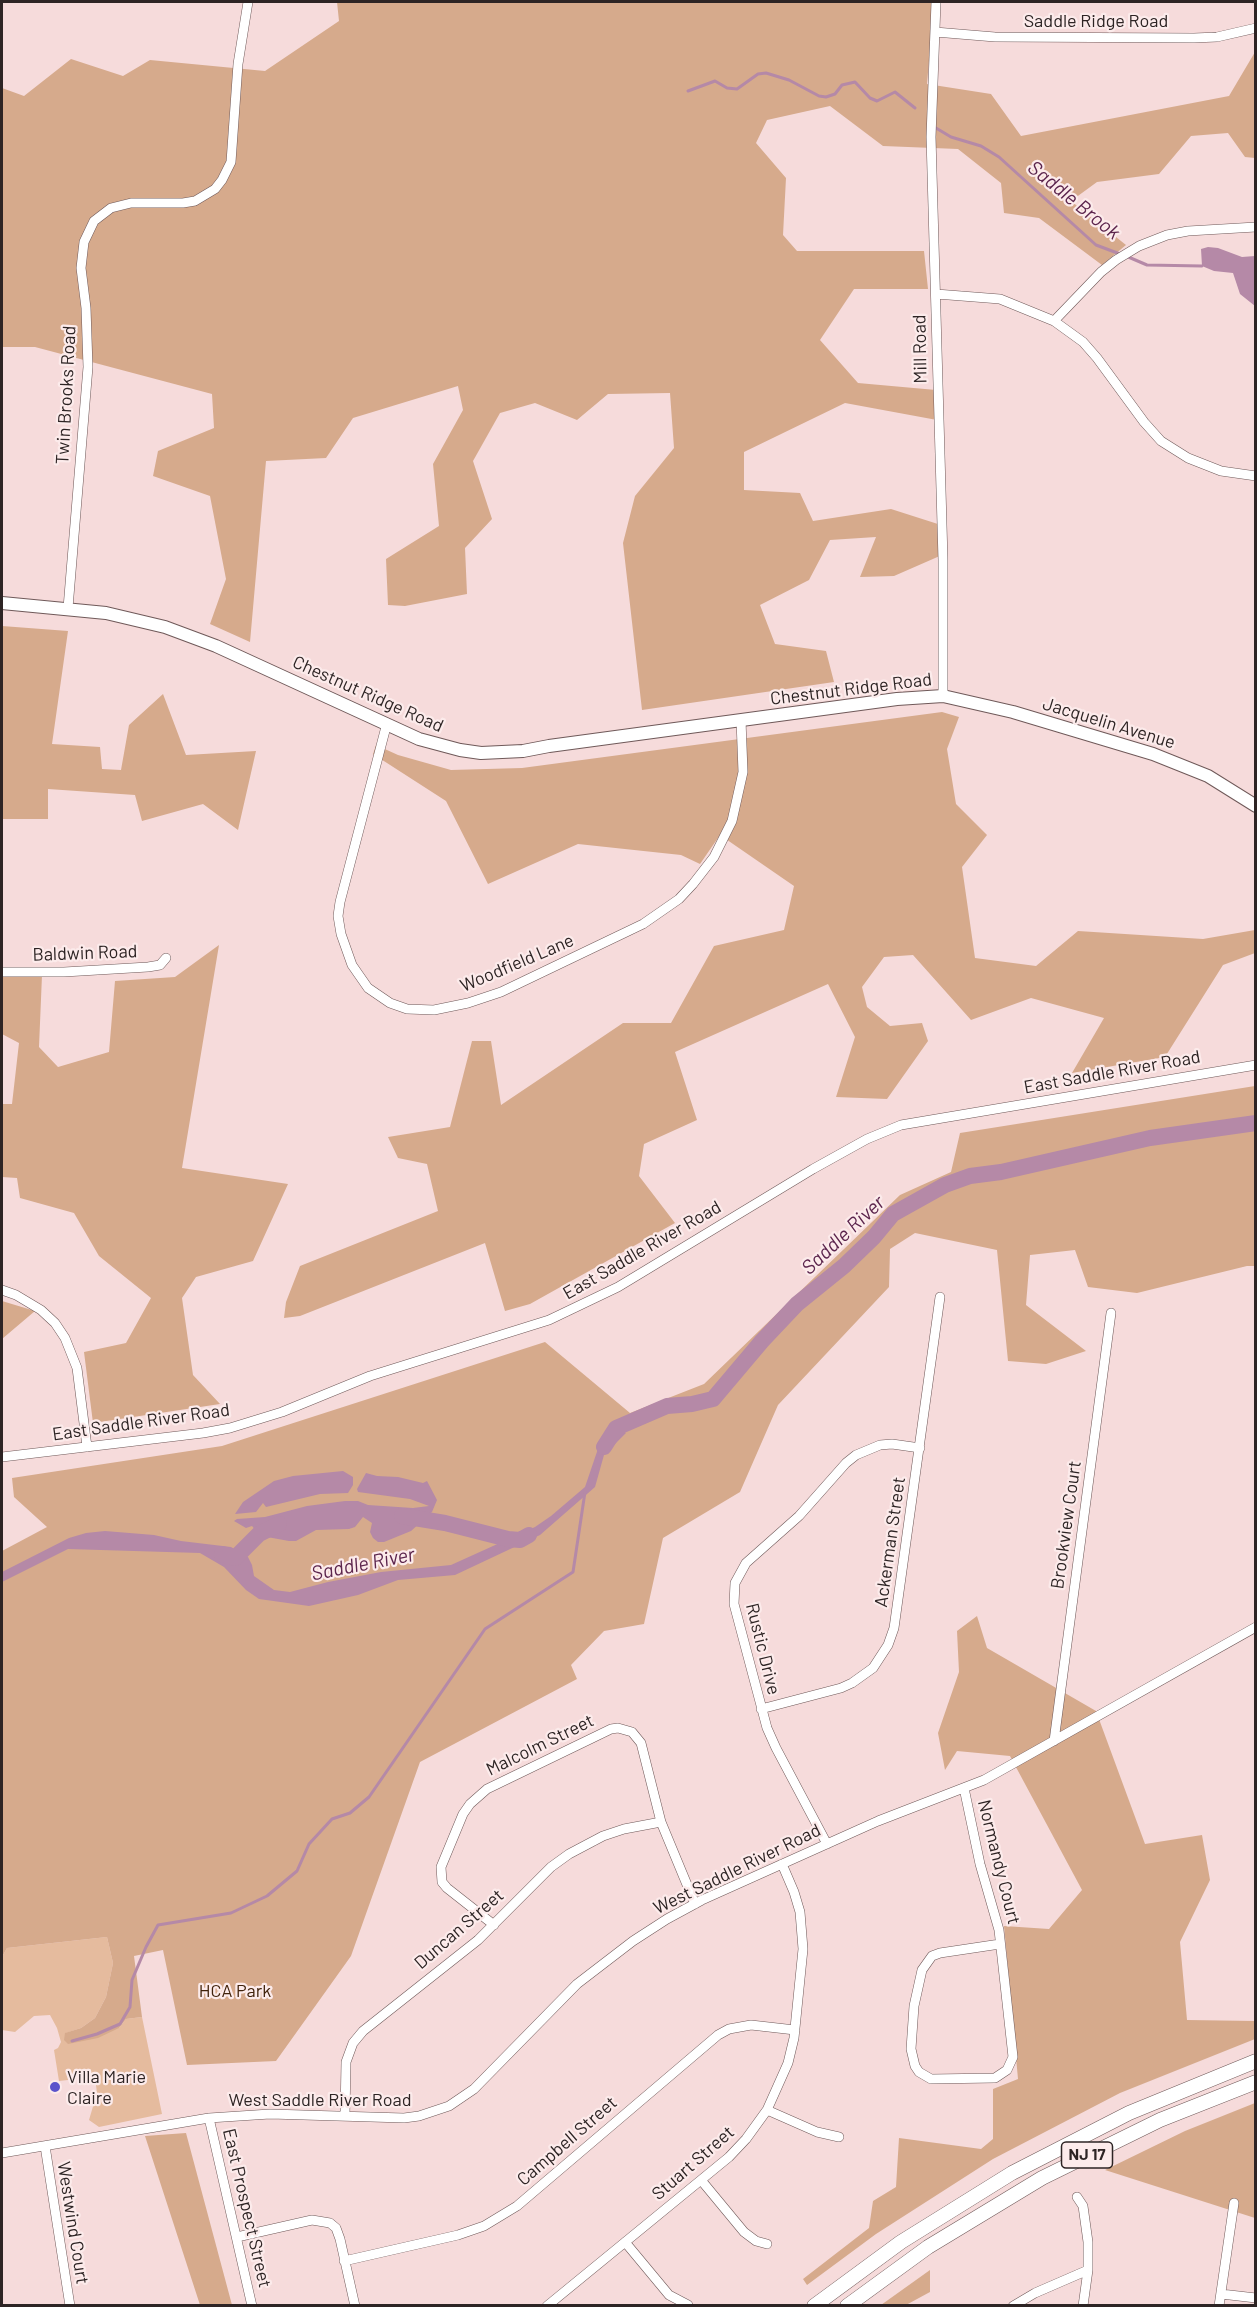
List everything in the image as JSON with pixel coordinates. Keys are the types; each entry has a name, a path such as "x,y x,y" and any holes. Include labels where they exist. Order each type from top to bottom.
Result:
{"highway":[{"name":"NJ 17","path":"814,2306 900,2242 1021,2168 1159,2099 1256,2061"},
{"name":"NJ 17","path":"848,2306 902,2265 957,2228 1051,2173 1160,2120 1256,2082"}],"main road":[{"name":"Chestnut Ridge Road","path":"2,603 68,608 136,619 194,637 439,746 481,753 502,753 897,699 943,696"},
{"name":"Jacquelin Avenue","path":"943,696 1013,712 1153,754 1208,776 1256,806"}],"street":[{"name":"Twin Brooks Road","path":"68,608 88,367 86,308 81,268 84,242 94,221 111,208 131,203 195,201 205,196 222,180 231,162 238,64 248,2"},
{"name":"Mill Road","path":"936,2 932,137 943,560 943,696"},
{"name":"Saddle Ridge Road","path":"935,32 995,37 1194,38 1228,35 1256,28"},
{"path":"1054,321 1101,272 1139,246 1188,231 1256,227"},
{"path":"936,294 1000,299 1054,321 1083,342 1097,357 1144,422 1161,441 1174,450 1221,471 1256,476"},
{"name":"Woodfield Lane","path":"387,723 338,916 341,934 352,965 368,988 390,1002 407,1009 434,1010 470,1003 501,992 643,924 679,899 714,857 732,821 743,772 741,720"},
{"name":"Baldwin Road","path":"2,972 148,967 160,965 166,958"},
{"name":"East Saddle River Road","path":"2,1457 203,1433 257,1421 370,1376 549,1320 608,1293 813,1169 890,1129 931,1119 1256,1065"},
{"path":"2,1290 16,1294 41,1310 55,1323 65,1338 77,1368 87,1447"},
{"name":"Ackerman Street","path":"761,1709 846,1686 863,1676 881,1658 888,1645 894,1628 940,1297"},
{"name":"Brookview Court","path":"1054,1741 1111,1313"},
{"name":"Rustic Drive","path":"827,1844 776,1748 761,1709 733,1594 739,1573 746,1563 799,1516 846,1463 856,1455 880,1445 892,1444 920,1448"},
{"path":"1254,1628 1256,1639"},
{"name":"West Saddle River Road","path":"2,2153 209,2118 270,2114 404,2118 441,2109 474,2089 577,1984 633,1941 695,1904 878,1821 984,1780 1254,1628"},
{"name":"Malcolm Street","path":"494,1925 447,1888 440,1874 463,1814 470,1804 487,1789 611,1729 626,1729 638,1737 641,1743 661,1822 695,1904"},
{"name":"Normandy Court","path":"964,1788 980,1864 999,1930 1013,2057 1011,2064 1002,2075 995,2078 931,2079 919,2072 915,2066 911,2049 914,2006 922,1970 932,1956 940,1953 1000,1944"},
{"name":"Duncan Street","path":"345,2116 346,2062 353,2043 363,2031 494,1925 551,1867 569,1854 603,1836 624,1829 661,1822"},
{"name":"Stuart Street","path":"548,2305 729,2157 768,2110 788,2063 795,2030 802,1930 794,1892 782,1864"},
{"name":"Campbell Street","path":"344,2260 458,2235 484,2226 517,2206 718,2035 729,2029 751,2025 795,2030"},
{"path":"768,2110 817,2132 839,2138"},
{"name":"East Prospect Street","path":"209,2118 252,2306"},
{"name":"Westwind Court","path":"45,2146 70,2306"},
{"path":"701,2180 744,2232 756,2241 767,2244"},
{"path":"1077,2197 1083,2206 1086,2223 1088,2270 1083,2306"},
{"path":"1219,2306 1234,2203"},
{"path":"237,2237 312,2220 324,2220 336,2228 355,2306"},
{"path":"625,2242 669,2295 688,2305"},
{"path":"1013,2306 1035,2293 1088,2270"},
{"path":"1221,2294 1256,2298"}],"shaded area":[{"path":"1218,248 1242,257 1255,256 1255,306 1240,294 1233,273 1214,271 1202,266 1201,249"},
{"path":"613,1427 626,1433 604,1455 595,1487 540,1535 455,1575 398,1580 358,1595 309,1606 259,1599 246,1590 224,1567 200,1553 68,1549 2,1582 2,1572 69,1538 105,1531 154,1535 231,1547 248,1557 254,1576 274,1590 290,1592 381,1572 451,1565 535,1527 551,1516 585,1487 602,1437"},
{"path":"343,1471 353,1477 353,1485 348,1493 320,1494 266,1507 263,1503 256,1512 235,1514 243,1502 274,1481 293,1476"},
{"path":"366,1473 423,1483 427,1481 437,1500 432,1512 411,1531 384,1542 378,1542 373,1538 370,1532 372,1523 363,1517 355,1527 316,1530 296,1541 267,1537 257,1532 252,1526 246,1528 234,1521 265,1517 307,1506 345,1501 413,1508 429,1506 410,1499 358,1492 357,1489"},
{"path":"107,1937 113,1963 106,1997 95,2018 81,2028 66,2033 119,2028 126,2019 142,2017 162,2114 99,2127 89,2120 97,2093 95,2077 59,2081 54,2050 61,2042 50,2015 34,2016 15,2032 2,2030 2,1957 7,1948"}],"green space":[{"path":"337,2 934,2 927,84 991,94 1021,136 1229,96 1255,52 1255,158 1245,157 1228,133 1191,136 1159,174 1097,182 1071,201 1126,245 1102,265 1039,218 1004,213 1001,183 958,149 883,146 830,106 767,120 756,143 786,178 783,235 797,251 924,251 928,289 854,289 820,340 858,383 936,390 937,420 845,403 744,452 744,490 800,493 813,521 891,509 941,525 942,555 894,576 860,577 876,537 830,540 809,580 760,605 775,644 826,651 834,682 642,710 623,543 635,496 674,448 670,393 608,394 577,420 535,403 500,413 473,461 492,519 465,548 467,594 405,606 388,605 386,559 439,526 433,464 463,410 458,386 353,418 326,458 266,461 250,642 210,624 226,579 210,496 153,476 158,451 214,428 212,394 35,347 2,347 2,88 24,96 71,59 123,76 150,60 265,71 339,21"},
{"path":"2,626 68,631 52,744 100,747 102,769 121,770 129,725 163,694 186,755 256,751 238,830 203,804 142,821 135,795 48,789 48,819 2,819"},
{"path":"942,712 959,717 947,749 956,804 987,835 962,867 975,958 1036,966 1078,931 1203,939 1255,930 1255,953 1223,965 1165,1057 1072,1073 1104,1018 1031,998 971,1020 913,955 884,957 862,987 867,1007 890,1026 922,1023 928,1041 887,1099 836,1097 855,1037 828,984 675,1052 697,1120 644,1144 639,1176 675,1223 530,1304 505,1311 485,1243 300,1316 284,1318 286,1302 300,1266 438,1211 427,1164 398,1158 388,1137 450,1127 472,1041 491,1041 501,1105 623,1023 671,1023 714,946 784,930 794,886 720,835 700,864 681,855 578,844 488,884 446,801 373,754 376,745 398,755 451,770 522,768"},
{"path":"219,945 182,1168 288,1184 253,1261 196,1277 182,1298 193,1375 220,1404 93,1423 84,1352 126,1343 151,1298 99,1256 74,1213 20,1198 17,1178 2,1177 2,1104 12,1104 19,1043 2,1034 2,974 42,975 39,1047 58,1067 109,1052 115,981 175,977"},
{"name":"HCA Park","path":"1255,1086 1255,1266 1137,1293 1088,1287 1075,1250 1030,1255 1026,1305 1086,1351 1046,1364 1008,1361 997,1250 915,1233 890,1249 889,1287 778,1405 740,1492 663,1538 644,1624 604,1631 571,1665 577,1679 420,1762 351,1956 276,2061 187,2065 163,1950 134,1956 142,2017 126,2019 119,2028 98,2038 68,2044 64,2040 65,2033 81,2028 95,2018 106,1997 113,1963 107,1937 7,1948 2,1957 2,1551 47,1527 14,1497 12,1478 222,1446 545,1342 630,1413 704,1384 900,1195 951,1172 960,1133"},
{"path":"2,1301 35,1311 2,1339"},
{"path":"977,1616 987,1648 1096,1711 1145,1844 1202,1835 1210,1880 1180,1942 1187,2020 1255,2021 1255,2039 1120,2093 993,2159 876,2234 807,2285 803,2279 869,2228 873,2201 896,2187 899,2138 981,2149 993,2139 993,2089 1018,2079 1004,1926 1049,1929 1082,1890 1010,1756 957,1751 945,1770 938,1733 959,1672 957,1631"},
{"path":"1255,2103 1255,2218 1105,2170 1185,2131"},
{"path":"186,2133 232,2305 200,2305 145,2136"},
{"path":"930,2270 930,2292 906,2305 881,2305"}],"waterway":[{"name":"Saddle Brook","path":"688,91 715,81 727,88 737,89 758,74 766,73 789,80 819,96 826,97 835,94 842,85 855,82 870,98 877,101 895,92 915,108"},
{"name":"Saddle Brook","path":"936,128 951,137 981,146 999,157 1096,245 1120,254"},
{"name":"Saddle Brook","path":"1126,256 1147,265 1202,266"},
{"name":"Saddle River","path":"604,1447 616,1428 667,1406 713,1399 797,1304 844,1266 874,1237 893,1214 945,1185 970,1176 1001,1172 1150,1138 1256,1123"},
{"path":"72,2041 120,2024 130,2007 132,1980 158,1925 231,1913 267,1896 297,1871 309,1844 332,1819 350,1813 369,1797 485,1629 573,1572 585,1492"},
{"name":"Saddle River","path":"402,1516 445,1523 508,1539 520,1540 529,1535"},
{"name":"Saddle River","path":"222,1554 235,1558 259,1534 279,1524"}],"place":[{"name":"Villa Marie Claire","path":"55,2087"}]}
